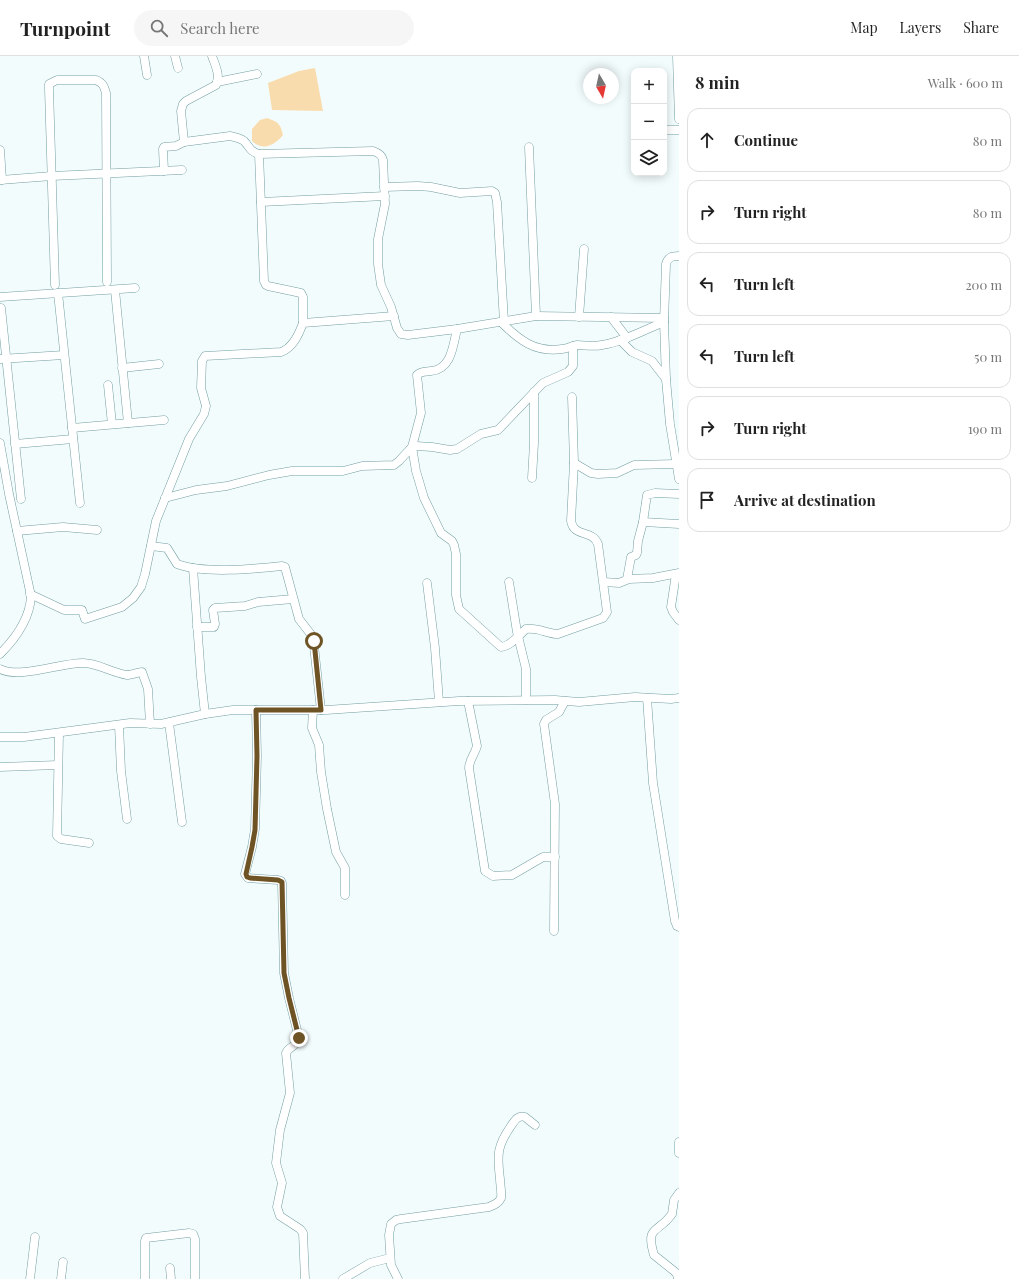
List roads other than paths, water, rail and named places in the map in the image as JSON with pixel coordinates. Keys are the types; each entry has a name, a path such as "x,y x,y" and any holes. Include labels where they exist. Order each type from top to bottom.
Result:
{"street":[{"path":"144,56 146,75"},
{"path":"175,56 178,68"},
{"path":"184,142 180,111 186,101 216,85 218,75 212,56"},
{"path":"678,56 679,119"},
{"path":"217,82 257,74"},
{"path":"55,285 49,84 57,80 96,80 102,82 106,94 107,282"},
{"path":"667,130 679,130"},
{"path":"164,171 164,147 176,146 184,142 230,136 244,141 249,149 259,154 377,152 380,154 384,160 385,191 384,212 378,239 378,264 381,285 399,332 404,335 457,329 536,316 611,317 664,320"},
{"path":"529,147 536,316"},
{"path":"0,150 1,180 182,170"},
{"path":"30,594 64,610 82,610 85,619 115,610 127,604 141,587 156,521 189,439 206,410 201,388 203,358 207,355 281,352 285,350 298,336 303,322 302,293 268,286 265,283 259,154"},
{"path":"261,202 385,191 418,186 460,193 492,191 495,193 497,202 502,322 519,339 535,347 558,350 573,346 600,346 623,339 664,320"},
{"path":"579,317 584,249"},
{"path":"679,256 671,257 668,259 666,264 664,320 666,379 670,424 679,479"},
{"path":"0,297 135,288"},
{"path":"115,290 128,423"},
{"path":"58,294 80,503"},
{"path":"1,308 3,359 21,499"},
{"path":"303,322 394,316"},
{"path":"611,317 629,350 652,361 666,379"},
{"path":"457,329 449,361 437,370 420,372 417,375 421,413 412,448 416,471 424,498 441,533 452,541 454,545 456,554 456,595 459,609 501,647 518,637 526,629 533,628 551,634 558,634 603,618 607,612 599,548 596,540 590,535 575,530 572,526 574,463 572,397"},
{"path":"165,498 196,490 227,486 269,475 292,471 347,471 362,466 394,465 412,448 420,446 450,450 460,448 481,434 498,430 546,381 564,374 571,369 573,362 573,346"},
{"path":"3,359 64,356"},
{"path":"122,368 158,364"},
{"path":"108,385 112,424"},
{"path":"532,478 534,392"},
{"path":"72,428 164,420"},
{"path":"15,444 73,439"},
{"path":"0,443 30,594 30,607 27,615 10,643 0,654"},
{"path":"574,463 595,474 618,473 634,465 676,464"},
{"path":"627,579 631,557 637,554 646,497 648,494 679,494"},
{"path":"643,522 679,524"},
{"path":"17,532 63,527 97,530"},
{"path":"151,546 167,548 177,564 193,568 246,569 284,566 299,619 312,634 314,641 317,710 312,728 319,745 323,786 336,852 344,868 345,895"},
{"path":"193,568 205,714"},
{"path":"604,582 619,583 627,579 653,578 677,574 671,604 673,612 679,620"},
{"path":"509,582 518,637 526,669 526,700"},
{"path":"427,583 440,702"},
{"path":"198,627 214,626 213,610 215,608 245,606 258,602 294,599"},
{"path":"0,669 9,672 21,672 85,663 127,675 142,672 144,673 148,689 150,724"},
{"path":"0,736 24,737 119,725 169,723 205,714 233,710 317,710 468,701 526,700 580,702 621,698 679,698"},
{"path":"647,698 653,783 676,907 676,924 679,927"},
{"path":"468,701 477,746 469,764 469,768 485,871 493,876 512,875 543,857 556,857"},
{"path":"554,931 556,857 555,804 544,724 546,720 559,712 565,701"},
{"path":"256,710 257,756 255,830 246,876 250,878 278,880 281,881 282,884 284,973 299,1038 297,1043 286,1052 290,1093 280,1130 276,1158 276,1166 282,1182 277,1207 280,1216 300,1229 303,1233 305,1279"},
{"path":"169,723 182,822"},
{"path":"119,725 121,771 127,819"},
{"path":"59,733 57,836 61,839 89,843"},
{"path":"0,767 58,766"},
{"path":"398,1279 392,1268 390,1258 391,1224 396,1220 489,1207 497,1203 501,1197 499,1168 501,1141 514,1121 520,1117 526,1117 535,1125"},
{"path":"679,1142 679,1153"},
{"path":"678,1279 677,1274 674,1271 654,1256 650,1237 653,1232 672,1214 674,1200 679,1193"},
{"path":"145,1279 146,1238 189,1233 193,1234 195,1239 195,1279"},
{"path":"30,1279 35,1237"},
{"path":"343,1279 370,1263 390,1258"},
{"path":"61,1279 63,1262"},
{"path":"170,1268 171,1279"}]}
